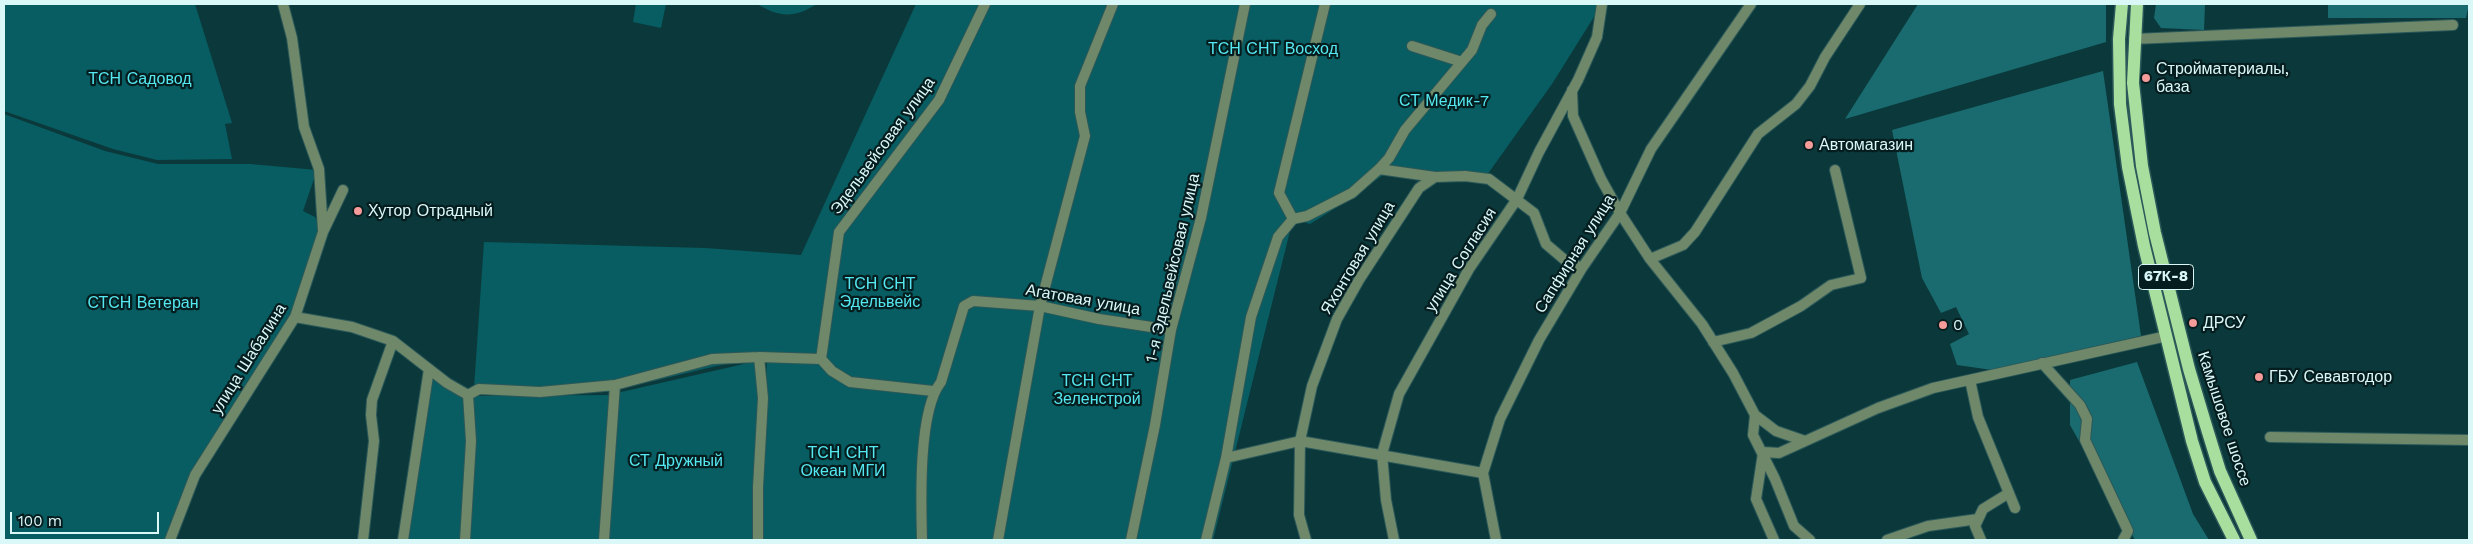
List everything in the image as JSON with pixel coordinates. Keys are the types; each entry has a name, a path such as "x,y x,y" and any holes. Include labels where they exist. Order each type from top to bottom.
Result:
{"main road":[{"name":"Камышовое шоссе","path":"2122,4 2120,104 2128,167 2144,246 2192,441 2205,482 2234,540"},
{"name":"Камышовое шоссе","path":"2137,4 2133,83 2139,140 2155,233 2189,369 2220,471 2251,540"}],"street":[{"path":"283,4 292,38 304,127 318,169 323,232"},
{"name":"Эдельвейсовая улица","path":"821,358 838,232 939,100 985,4"},
{"path":"998,540 1040,306 1084,136 1080,112 1080,86 1113,4"},
{"name":"1-я Эдельвейсовая улица","path":"1131,540 1154,425 1170,330 1201,218 1246,4"},
{"path":"1293,219 1279,193 1325,4"},
{"name":"улица Согласия","path":"1394,540 1386,500 1382,454 1399,394 1469,269 1517,199 1538,152 1597,38 1602,4"},
{"name":"Сапфирная улица","path":"1496,540 1483,473 1500,419 1539,340 1582,268 1620,213 1651,149 1751,4"},
{"path":"1650,260 1683,245 1694,232 1758,134 1796,104 1810,86 1860,4"},
{"path":"1206,540 1226,458 1251,317 1278,238 1293,219 1307,216 1352,193 1390,158 1404,130 1472,50 1482,25 1491,14"},
{"path":"2134,38 2453,26"},
{"path":"1412,46 1462,62"},
{"path":"1572,89 1573,116 1601,179 1650,260 1702,324 1756,415 1776,432 1806,441"},
{"path":"1379,169 1435,177 1465,176 1488,179 1534,213 1546,244 1566,261 1582,268"},
{"path":"1713,342 1751,333 1801,306 1832,285 1861,278 1835,170"},
{"name":"Яхонтовая улица","path":"1306,540 1299,515 1300,442 1312,386 1337,319 1359,280 1419,188 1435,177"},
{"name":"улица Шабалина","path":"170,540 195,475 295,317 323,232 344,190"},
{"name":"Агатовая улица","path":"922,540 921,498 926,426 933,391 941,382 964,306 973,301 1040,306 1099,319 1170,330"},
{"path":"295,317 352,327 393,340 447,383 468,395"},
{"path":"1763,452 1779,453 1878,408 1933,388 2167,336"},
{"path":"363,540 374,441 371,415 372,400 393,340"},
{"path":"758,540 758,487 763,398 759,357"},
{"path":"468,395 479,389 540,392 615,385 712,359 759,357 821,358 832,372 850,382 933,391"},
{"path":"2042,363 2080,405 2087,419 2085,440 2128,531 2123,540"},
{"path":"403,540 429,369"},
{"path":"1970,380 1978,418 2015,508"},
{"path":"604,540 615,385"},
{"path":"465,540 471,441 468,395"},
{"path":"1756,415 1753,435 1763,452 1794,526 1810,540"},
{"path":"2270,437 2469,440"},
{"path":"1226,458 1300,442 1382,454 1483,473"},
{"path":"1763,452 1756,499 1774,540"},
{"path":"1981,540 1975,526 1982,509 2009,494"},
{"path":"1888,540 1928,526 1978,519"}],"green space":[{"name":"ТСН Садовод","path":"4,4 195,4 232,123 225,124 232,159 157,160 113,149 4,111"},
{"path":"636,4 666,4 661,28 633,22"},
{"path":"757,4 817,4 801,12 787,15 773,12"},
{"path":"916,4 1602,4 1552,84 1487,175 1383,175 1350,199 1310,224 1293,219 1213,540 761,540 767,357 716,366 608,392 474,388 484,242 705,248 801,255"},
{"name":"СТСН Ветеран","path":"4,114 105,151 158,164 250,164 317,170 303,211 315,217 324,234 309,284 198,475 169,540 4,540"},
{"name":"СТ Дружный","path":"757,361 759,401 755,540 405,540 431,375 473,396 608,395"}],"shaded area":[{"path":"1918,4 2106,4 2106,42 1845,119"},
{"path":"2156,4 2205,4 2204,30 2161,28 2154,18"},
{"path":"2328,4 2469,4 2466,18 2328,18"},
{"path":"2103,71 2141,336 1992,370 1957,365 1950,344 1969,334 1956,307 1941,313 1922,278 1892,130"},
{"path":"2137,362 2193,514 2209,540 2135,540 2070,425 2070,380"}],"place":[{"name":"Стройматериалы, база","path":"2146,78"},
{"name":"Автомагазин","path":"1809,145"},
{"name":"Хутор Отрадный","path":"358,211"},
{"name":"ДРСУ","path":"2193,323"},
{"name":"0","path":"1943,325"},
{"name":"ГБУ Севавтодор","path":"2259,377"}],"park label":[{"name":"ТСН СНТ Восход","path":"1273,49"},
{"name":"СТ Медик-7","path":"1444,101"},
{"name":"ТСН СНТ Эдельвейс","path":"880,293"},
{"name":"ТСН СНТ Зеленстрой","path":"1097,390"},
{"name":"ТСН СНТ Океан МГИ","path":"843,462"}]}
